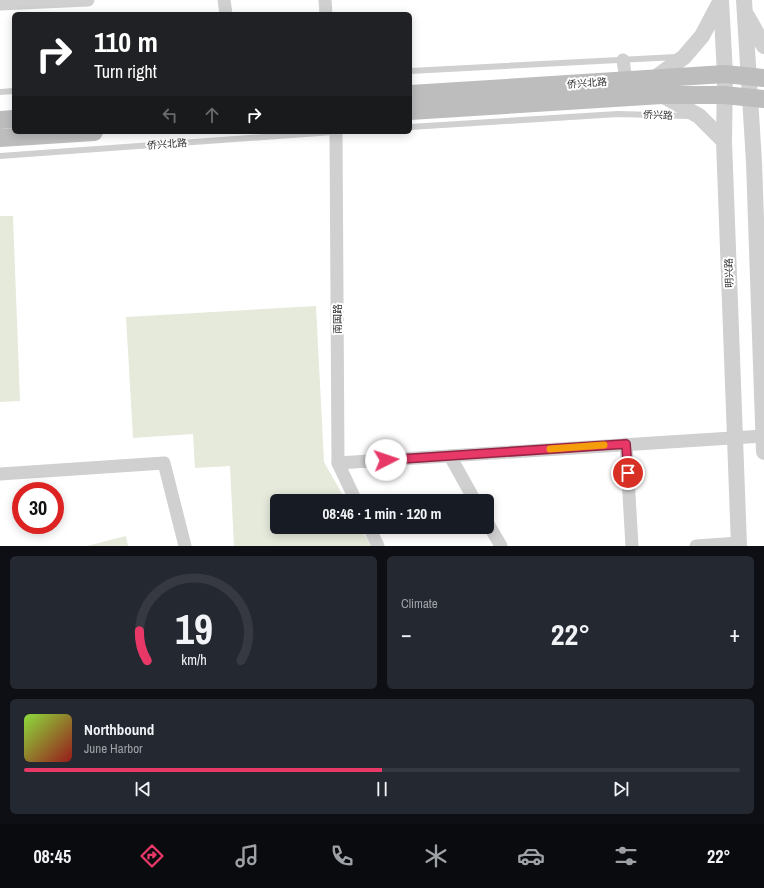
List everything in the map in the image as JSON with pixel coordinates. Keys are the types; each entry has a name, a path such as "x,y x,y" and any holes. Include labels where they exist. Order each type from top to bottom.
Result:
{"main road":[{"name":"侨兴北路","path":"412,94 725,74 756,77"},
{"name":"侨兴北路","path":"412,111 662,95 724,95 758,98"},
{"path":"0,120 12,119"},
{"path":"0,138 63,134"}],"street":[{"path":"0,4 88,0"},
{"path":"224,0 226,12"},
{"path":"325,0 326,12"},
{"path":"655,78 684,57 702,36 721,0"},
{"name":"明兴路","path":"721,0 725,74 724,141 739,545"},
{"path":"744,5 764,46"},
{"path":"744,5 758,98 754,162 764,452"},
{"path":"623,60 626,80"},
{"path":"662,95 698,116 724,141"},
{"name":"南国路","path":"334,134 338,463 353,494"},
{"path":"754,162 764,146"},
{"path":"338,463 735,436 764,436"},
{"path":"626,444 632,546"},
{"path":"450,456 471,494"},
{"path":"0,474 164,463 185,546"},
{"path":"372,534 378,546"},
{"path":"494,534 501,546"},
{"path":"696,546 739,545"}],"lane":[{"name":"侨兴北路","path":"412,71 684,57"},
{"path":"0,92 12,91"},
{"name":"侨兴路","path":"412,127 618,114 698,116"},
{"name":"侨兴北路","path":"0,156 306,134"}],"shaded area":[{"path":"0,216 13,216 20,401 0,402"},
{"path":"316,306 324,462 342,494 270,494 270,534 364,534 371,546 234,546 230,466 195,468 193,434 133,438 126,317"},
{"path":"126,536 128,546 87,546"}],"slow traffic":[{"path":"550,449 604,445"}],"route":[{"path":"386,460 626,444 628,473"}]}
